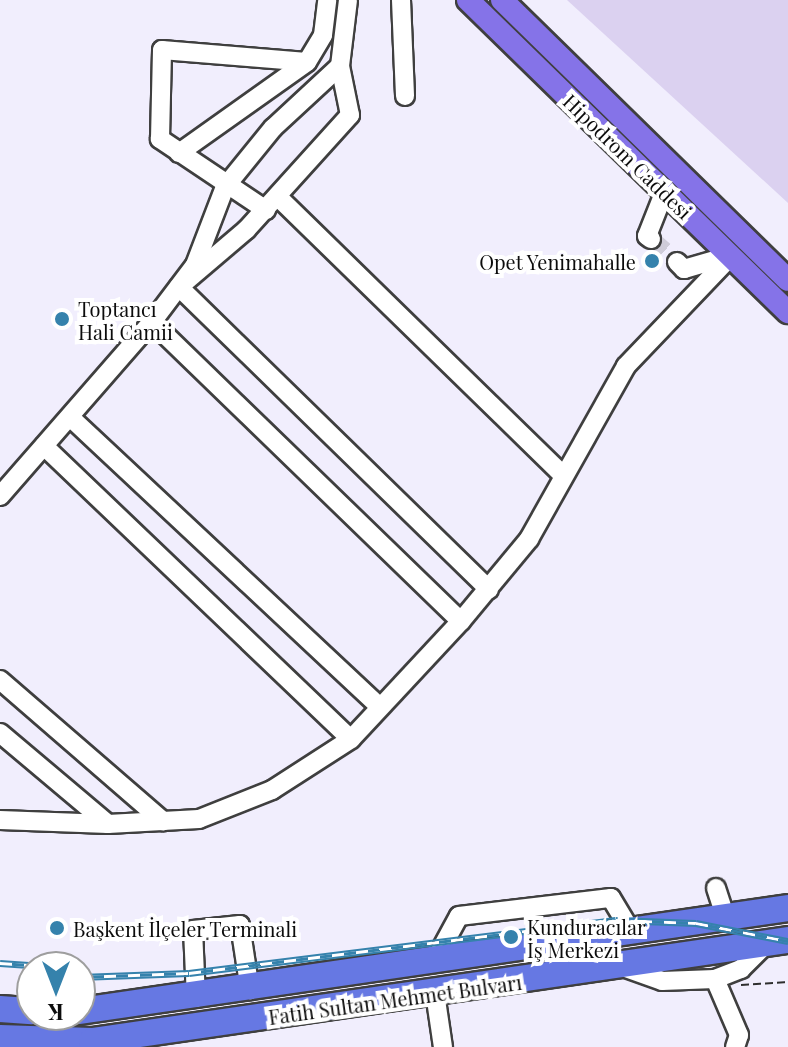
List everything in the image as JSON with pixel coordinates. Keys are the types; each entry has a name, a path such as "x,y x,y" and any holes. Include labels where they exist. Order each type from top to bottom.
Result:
{"highway":[{"name":"Fatih Sultan Mehmet Bulvarı","path":"96,1009 196,998 434,962 629,928 788,908"},
{"name":"Fatih Sultan Mehmet Bulvarı","path":"4,1041 92,1041 778,942"}],"main road":[{"name":"Hipodrom Caddesi","path":"468,0 788,312"},
{"name":"Hipodrom Caddesi","path":"502,0 788,280"}],"street":[{"path":"179,153 307,62 323,35 327,0"},
{"path":"179,287 272,203 350,115 340,66 348,0"},
{"path":"401,0 405,96"},
{"path":"307,62 162,50 160,139 225,187 272,203 563,475"},
{"path":"0,496 179,287 195,265 225,187 273,128 340,66"},
{"path":"651,239 647,236 664,193"},
{"path":"677,262 684,269 731,256"},
{"path":"0,820 108,824 199,819 272,790 351,739 461,621 529,539 626,366 731,256"},
{"path":"179,287 489,589"},
{"path":"152,322 461,621"},
{"path":"70,417 380,707"},
{"path":"44,446 351,739"},
{"path":"0,680 163,821"},
{"path":"0,733 108,824"},
{"path":"716,888 725,916"},
{"path":"434,962 459,916 611,898 629,928"},
{"path":"196,998 193,930 240,925 250,990"},
{"path":"620,966 662,981 717,983 778,942"},
{"path":"717,983 739,1035 735,1047"},
{"path":"435,993 443,1047"}],"path":[{"path":"717,983 788,982"}],"shaded area":[{"path":"567,0 788,0 788,203"}],"tunnel":[{"path":"651,239 677,262"}],"railway":[{"path":"96,976 189,973 616,920 696,923 788,941"},
{"path":"0,963 16,964"}],"place":[{"name":"Opet Yenimahalle","path":"652,261"},
{"name":"Toptancı Hali Camii","path":"62,319"},
{"name":"Başkent İlçeler Terminali","path":"57,928"},
{"name":"Kunduracılar İş Merkezi","path":"511,937"}]}
